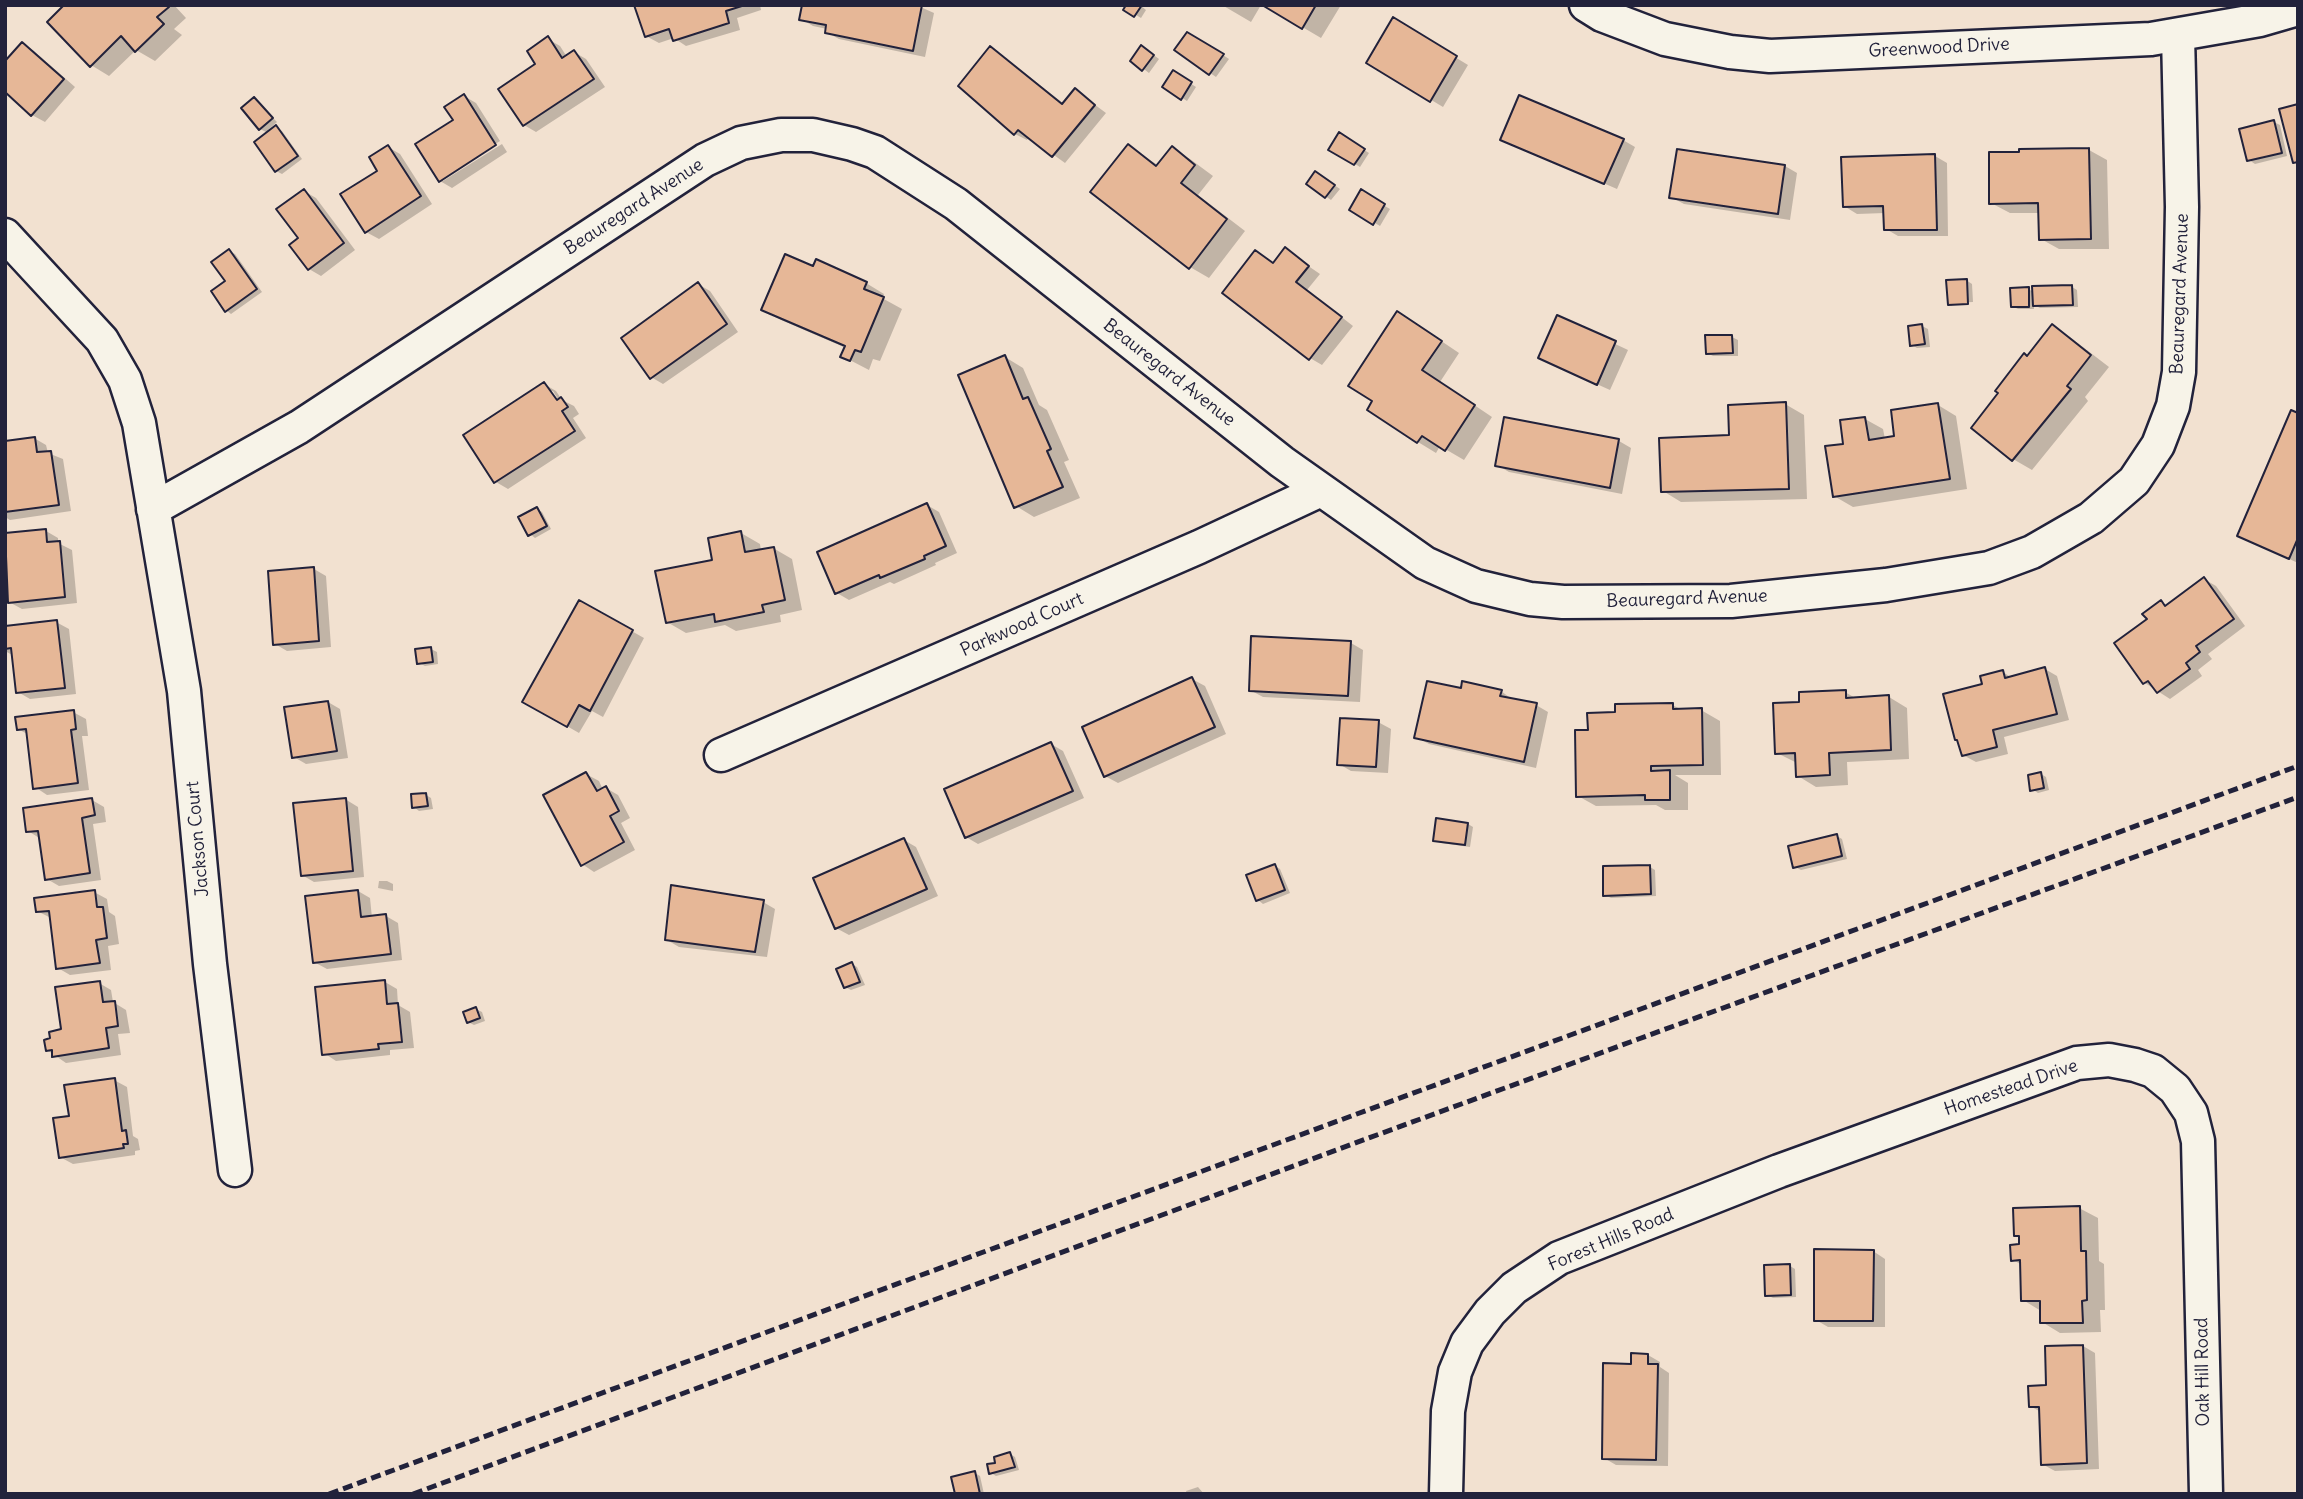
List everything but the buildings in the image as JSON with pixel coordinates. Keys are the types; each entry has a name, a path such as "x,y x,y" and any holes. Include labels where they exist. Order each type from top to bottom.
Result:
{"street":[{"name":"Greenwood Drive","path":"1586,5 1602,15 1665,39 1730,52 1770,56 2151,39 2260,20 2298,9"},
{"name":"Beauregard Avenue","path":"153,509 299,427 705,160 741,143 781,135 813,135 875,152 956,204 1282,462 1425,564 1476,586 1530,599 1563,602 1731,601 1886,585 1989,568 2032,552 2091,518 2134,481 2158,446 2173,405 2179,372 2182,207 2179,35"},
{"path":"5,235 102,340 125,380 139,423 153,509"},
{"name":"Parkwood Court","path":"721,755 1199,547 1321,489"},
{"name":"Jackson Court","path":"153,509 184,691 210,964 235,1170"},
{"name":"Homestead Drive","path":"1688,1207 1779,1171 2077,1063 2109,1060 2153,1071 2175,1089 2191,1113 2198,1141 2201,1251"},
{"name":"Forest Hills Road","path":"1446,1494 1448,1411 1455,1372 1467,1343 1490,1311 1514,1288 1559,1258 1688,1207"},
{"name":"Oak Hill Road","path":"2201,1251 2206,1494"}],"railway":[{"path":"329,1494 2298,766"},
{"path":"413,1494 1366,1139 2298,797"}]}
